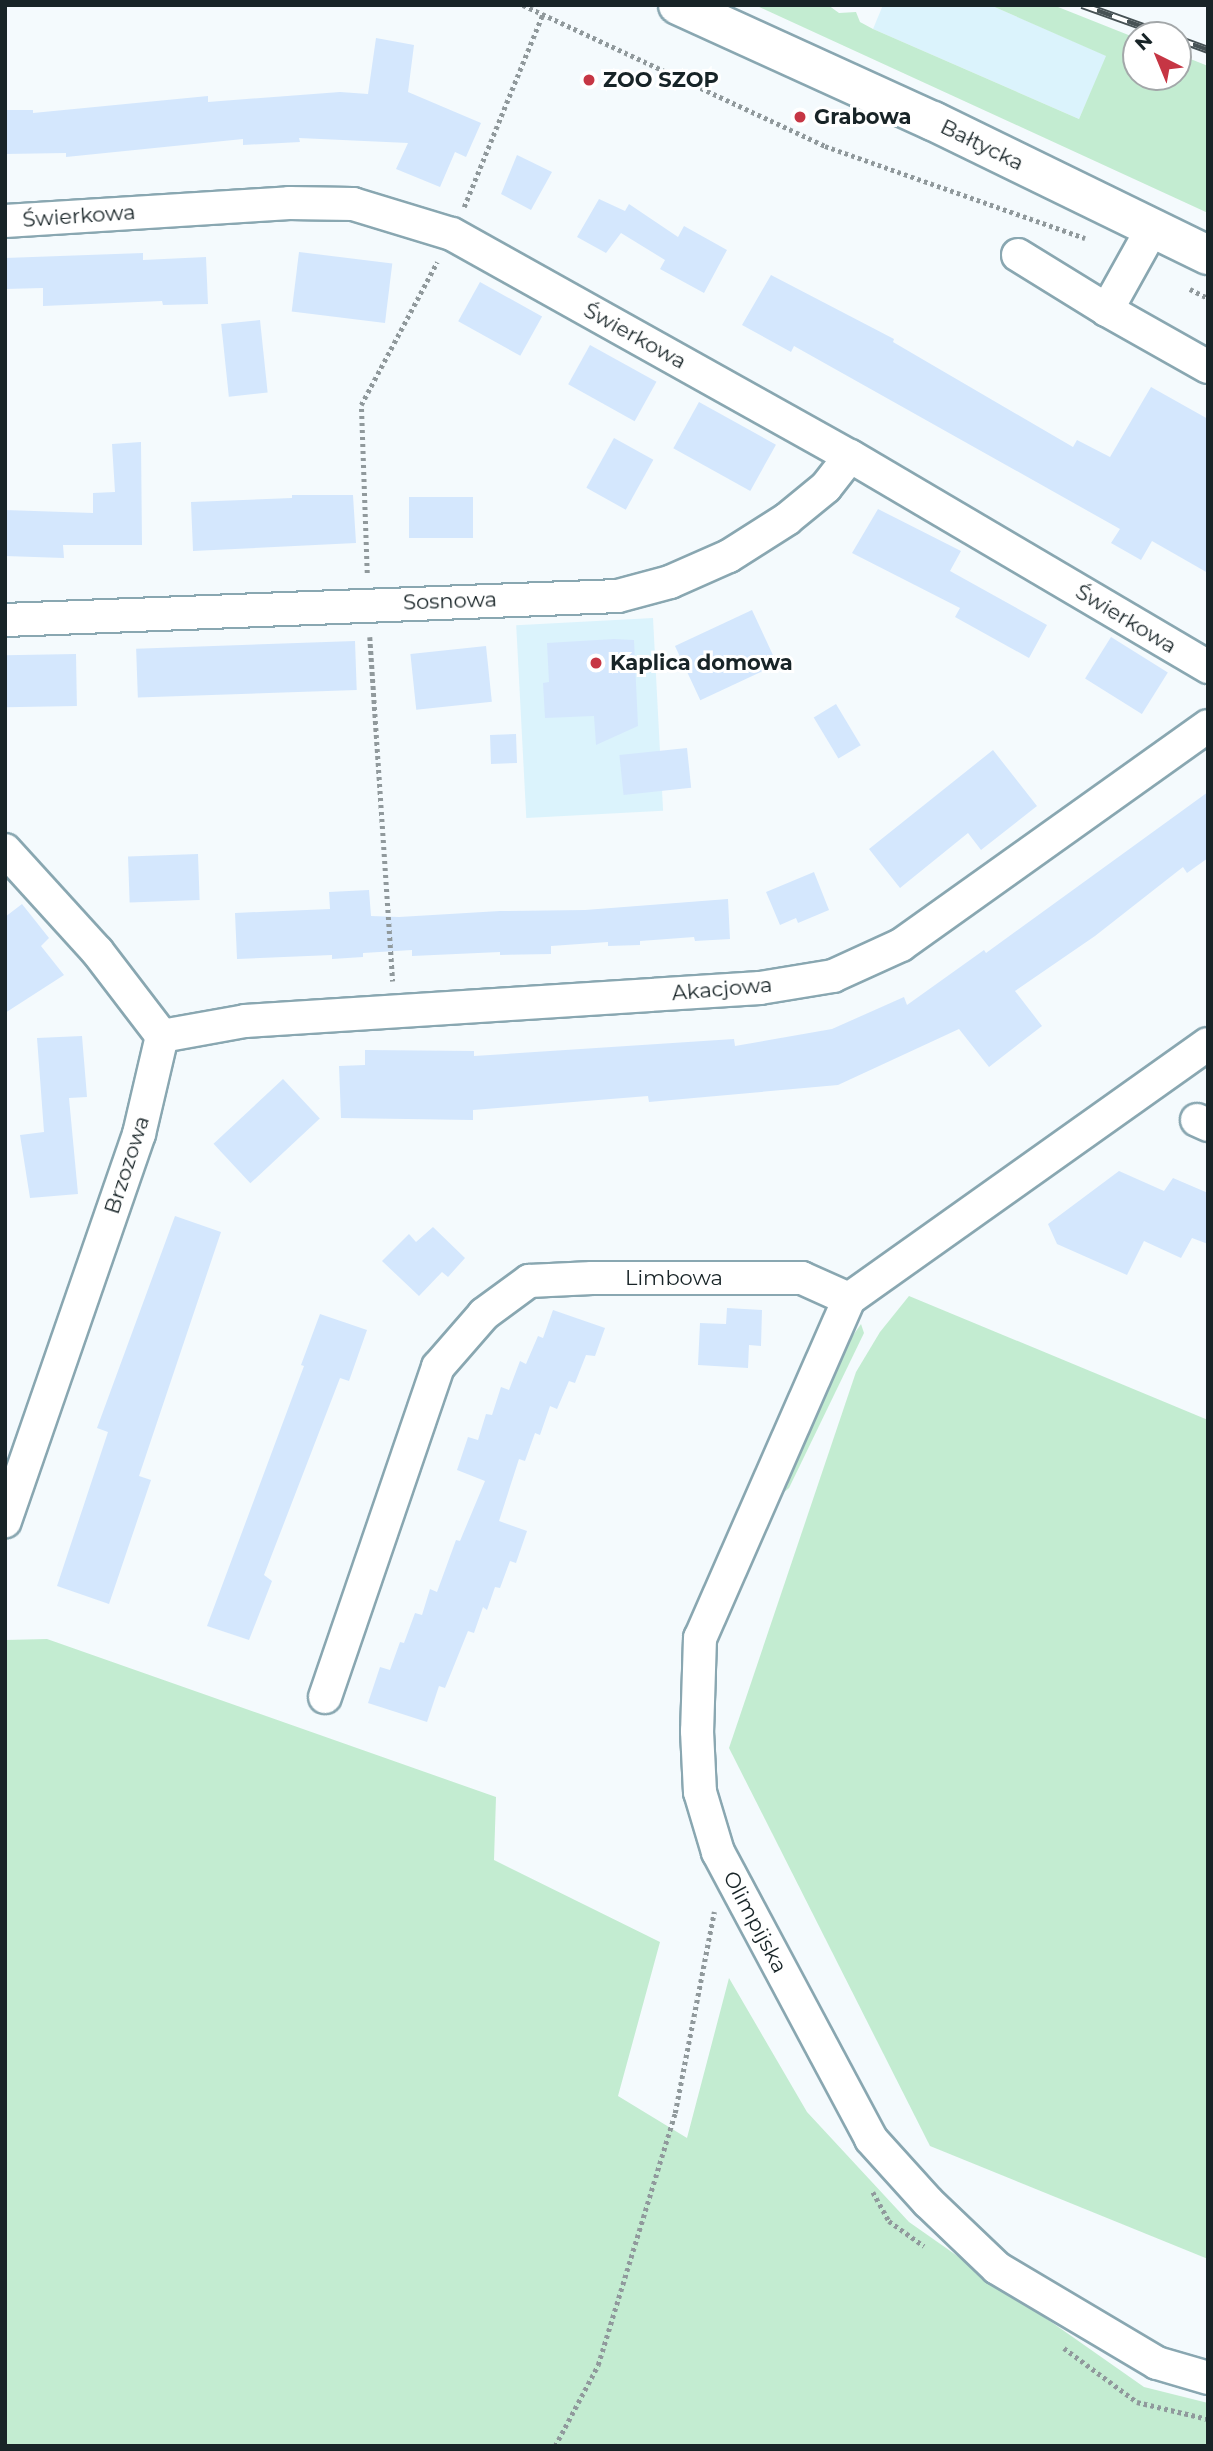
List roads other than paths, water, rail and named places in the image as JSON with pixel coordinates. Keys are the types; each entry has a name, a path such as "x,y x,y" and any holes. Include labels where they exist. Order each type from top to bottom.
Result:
{"main road":[{"name":"Bałtycka","path":"678,5 921,116 1144,244 1208,255"}],"street":[{"name":"Świerkowa","path":"5,221 289,203 354,204 452,234 850,456 1208,667"},
{"path":"1107,310 1144,244"},
{"path":"1018,255 1107,310 1208,367"},
{"name":"Sosnowa","path":"5,620 618,596 670,582 729,556 826,487 850,456"},
{"name":"Akacjowa","path":"162,1036 245,1021 760,988 833,976 901,945 1208,726"},
{"path":"5,850 97,951 162,1036"},
{"name":"Brzozowa","path":"5,1522 139,1134 162,1036"},
{"path":"849,1299 1208,1044"},
{"name":"Limbowa","path":"325,1697 438,1367 484,1314 528,1281 592,1278 802,1278 849,1299"},
{"name":"Olimpijska","path":"849,1299 700,1639 697,1731 700,1792 718,1852 871,2138 928,2202 997,2268 1157,2364 1208,2378"}],"railway":[{"path":"1082,5 1127,21"},
{"path":"1192,44 1208,50"}],"place":[{"name":"ZOO SZOP","path":"589,80"},
{"name":"Grabowa","path":"800,117"},
{"name":"Kaplica domowa","path":"596,663"}]}
